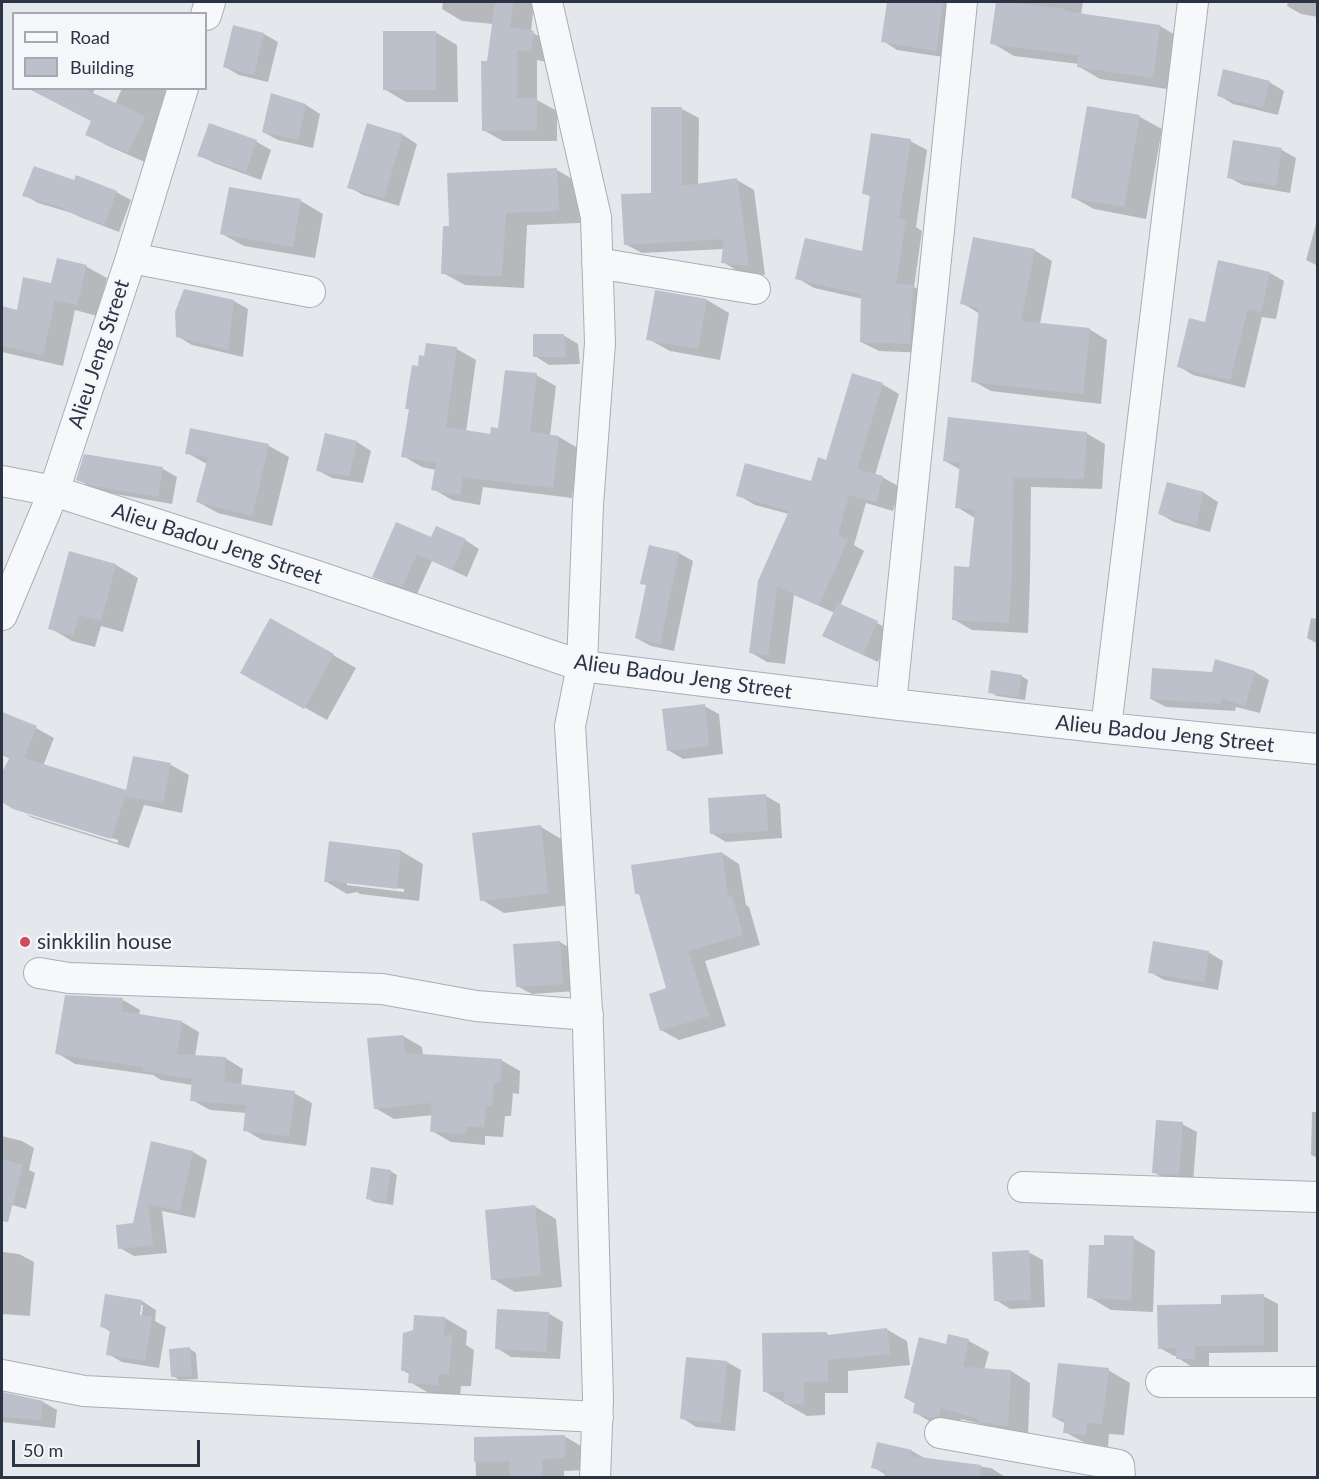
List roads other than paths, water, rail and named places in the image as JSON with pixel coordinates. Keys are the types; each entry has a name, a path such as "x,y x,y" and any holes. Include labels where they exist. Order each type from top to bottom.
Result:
{"street":[{"path":"547,2 596,217 600,343 588,505 582,666 570,726 588,1015 598,1417 595,1478"},
{"path":"891,704 962,2"},
{"path":"1106,728 1193,2"},
{"name":"Alieu Jeng Street","path":"2,615 54,491 131,258 182,90"},
{"path":"131,258 309,292"},
{"path":"597,263 755,289"},
{"name":"Alieu Badou Jeng Street","path":"2,481 54,491 314,575 582,666 891,704 1317,749"},
{"path":"39,973 69,978 382,989 476,1006 588,1015"},
{"path":"1023,1187 1317,1197"},
{"path":"2,1375 84,1391 598,1417"},
{"path":"1161,1382 1317,1382"},
{"path":"940,1433 1119,1464 1120,1478"}],"place":[{"name":"sinkkilin house","path":"25,942"}]}
